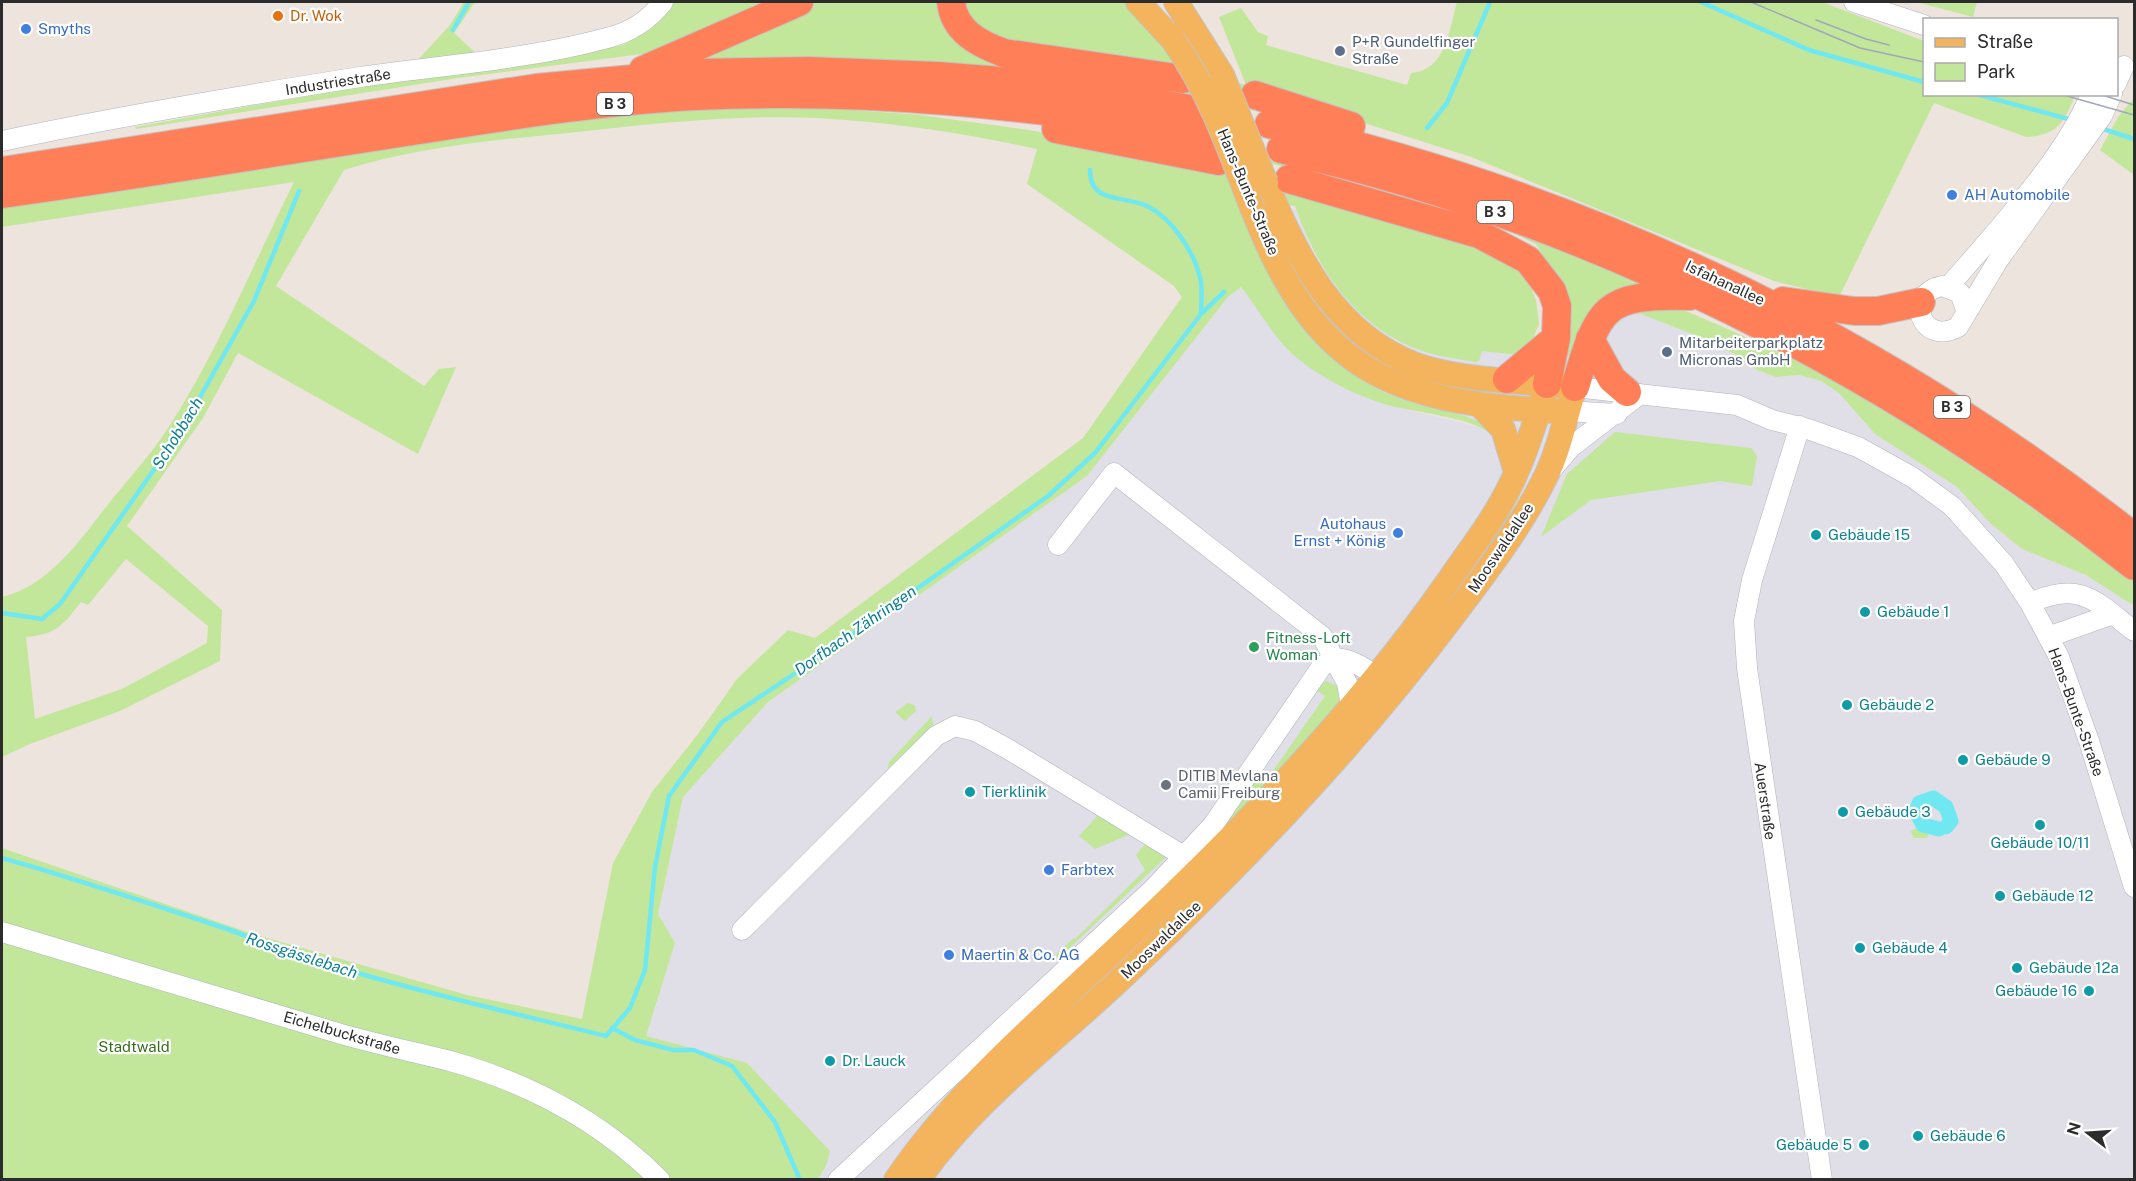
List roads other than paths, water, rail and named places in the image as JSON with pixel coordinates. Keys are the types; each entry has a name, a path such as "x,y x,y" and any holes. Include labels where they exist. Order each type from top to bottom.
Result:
{"highway":[{"path":"619,80 744,28 799,2"},
{"path":"951,2 959,25 970,37 1004,52 1183,79"},
{"name":"B 3","path":"2,171 536,88 696,73 809,71 938,76 1051,85 1202,122 1099,116 953,101 809,95 696,96 542,111 2,194"},
{"path":"1255,95 1358,128 1407,159"},
{"path":"953,101 1024,123 1218,161"},
{"name":"Isfahanallee","path":"1269,124 1407,159 1511,193 1603,229 1757,297 1826,332 1959,411 2031,459 2134,537"},
{"name":"Isfahanallee","path":"1281,149 1446,195 1582,245 1701,296 1791,341 1912,410 2030,489 2134,566"},
{"path":"1288,178 1479,234 1528,260 1543,275 1557,306 1557,398"},
{"path":"1557,398 1603,316 1621,301 1654,295 1701,296"},
{"path":"1757,297 1854,311 1878,310 1921,302"},
{"path":"1507,380 1556,338"},
{"path":"1590,339 1612,379 1628,400"}],"main road":[{"name":"Hans-Bunte-Straße","path":"1138,2 1173,40 1190,64 1213,109 1253,210 1281,269 1301,303 1328,339 1371,373 1406,388 1479,404 1557,398"},
{"name":"Hans-Bunte-Straße","path":"1176,2 1195,29 1237,106 1292,243 1316,285 1345,319 1371,341 1416,365 1507,380 1557,398"},
{"name":"Mooswaldallee","path":"896,1179 943,1118 985,1073 1179,889 1376,677 1421,620 1488,523 1557,398"},
{"name":"Mooswaldallee","path":"918,1179 980,1104 1114,984 1266,837 1395,692 1523,519 1547,475 1557,398"},
{"path":"1479,404 1503,429 1516,472"}],"street":[{"name":"Industriestraße","path":"2,141 101,120 362,77 479,63 609,38 643,24 663,2"},
{"path":"1854,2 1923,25"},
{"path":"1966,310 1960,293 1949,286 1935,287 1924,296 1921,302 1922,319 1934,331 1942,332 1958,327 1966,310 2079,134 2092,107 2109,96"},
{"path":"1949,286 2079,134"},
{"name":"Hans-Bunte-Straße","path":"1557,398 1737,405 1772,420 1800,426 1858,447 1912,477 1952,506 2004,564 2030,603 2048,637 2086,733 2134,887"},
{"path":"1547,475 1571,447 1628,400"},
{"name":"Auerstraße","path":"1800,426 1752,580 1744,621 1746,668 1822,1179"},
{"path":"1058,545 1114,472 1322,636 1347,683 1351,706"},
{"path":"2030,603 2059,592 2075,592 2113,614 2134,631"},
{"path":"2048,637 2113,614"},
{"path":"838,1179 1185,857 1213,825 1322,666 1335,659 1347,661 1376,677 1395,692"},
{"path":"742,930 936,736 956,726 975,731 1008,748 1185,857"},
{"name":"Eichelbuckstraße","path":"2,932 365,1042 450,1062 524,1087 581,1116 636,1155 660,1179"}],"waterway":[{"name":"Schobbach","path":"453,30 469,2"},
{"name":"Dorfbach Zähringen","path":"1427,128 1447,103 1490,2"},
{"name":"Dorfbach Zähringen","path":"1701,2 1809,50 1923,82"},
{"name":"Dorfbach Zähringen","path":"1983,96 2072,120"},
{"name":"Dorfbach Zähringen","path":"2100,128 2134,139"},
{"path":"1090,170 1096,189 1111,197 1140,203 1158,212 1181,237 1193,257 1200,277 1201,314"},
{"name":"Schobbach","path":"2,613 42,619 60,604 181,431 254,301 299,191"},
{"name":"Dorfbach Zähringen","path":"2,858 143,901 227,929 282,951 329,965 606,1036 630,1008 645,970 655,867 669,796 722,722 830,650 1048,496 1095,453 1201,314 1224,292"},
{"path":"1939,829 1923,825 1916,812 1919,803 1933,798 1946,807 1951,821 1946,827"},
{"name":"Rossgässlebach","path":"612,1028 635,1040 673,1050 694,1050 732,1066 775,1122 800,1180"}],"tram line":[{"path":"1751,2 1860,48 1923,62"},
{"path":"1816,20 1889,45"},
{"path":"2067,96 2134,115"},
{"path":"2105,96 2134,105"}],"place":[{"name":"Dr. Wok","path":"278,16"},
{"name":"Smyths","path":"26,29"},
{"name":"P+R Gundelfinger Straße","path":"1340,51"},
{"name":"AH Automobile","path":"1952,195"},
{"name":"Mitarbeiterparkplatz Micronas GmbH","path":"1667,352"},
{"name":"Autohaus Ernst + König","path":"1398,533"},
{"name":"Gebäude 15","path":"1816,535"},
{"name":"Gebäude 1","path":"1865,612"},
{"name":"Fitness-Loft Woman","path":"1254,647"},
{"name":"Gebäude 2","path":"1847,705"},
{"name":"Gebäude 9","path":"1963,760"},
{"name":"DITIB Mevlana Camii Freiburg","path":"1166,785"},
{"name":"Tierklinik","path":"970,792"},
{"name":"Gebäude 3","path":"1843,812"},
{"name":"Gebäude 10/11","path":"2040,825"},
{"name":"Farbtex","path":"1049,870"},
{"name":"Gebäude 12","path":"2000,896"},
{"name":"Gebäude 4","path":"1860,948"},
{"name":"Maertin & Co. AG","path":"949,955"},
{"name":"Gebäude 12a","path":"2017,968"},
{"name":"Gebäude 16","path":"2089,991"},
{"name":"Dr. Lauck","path":"830,1061"},
{"name":"Gebäude 6","path":"1918,1136"},
{"name":"Gebäude 5","path":"1864,1145"}],"park label":[{"name":"Stadtwald","path":"134,1047"}]}
